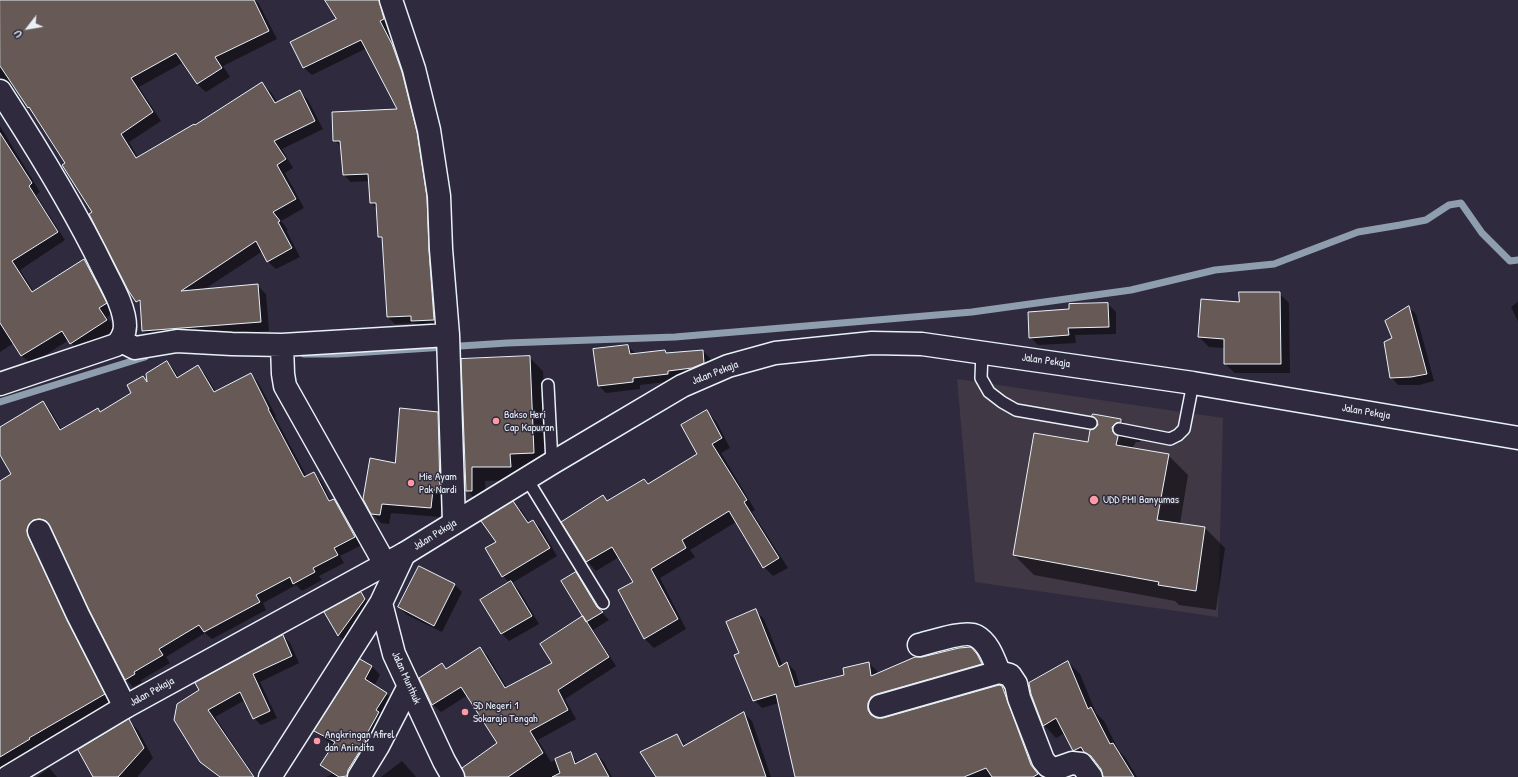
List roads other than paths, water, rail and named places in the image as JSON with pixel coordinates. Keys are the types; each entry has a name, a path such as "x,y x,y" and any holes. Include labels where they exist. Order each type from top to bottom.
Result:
{"street":[{"path":"391,0 414,69 429,130 439,196 441,249 448,336 454,522"},
{"path":"0,91 34,144 97,255 120,302 125,327 121,341 116,345 0,384"},
{"path":"121,341 135,348 177,341 281,346 448,336"},
{"name":"Jalan Pekaja","path":"8,777 125,707 404,554 454,522 682,386 728,366 775,353 872,343 922,344 1193,383 1518,438"},
{"path":"281,346 283,374 286,386 385,564"},
{"path":"39,531 78,615 125,707"},
{"path":"270,777 381,603 404,554"},
{"name":"Jalan Munthuk","path":"381,603 394,654 453,777"},
{"path":"919,645 954,636 975,635 989,650 999,672"},
{"path":"880,706 999,672 1010,676 1016,684 1019,698 1043,760 1048,766 1054,769 1072,763 1081,764 1091,777"},
{"path":"359,777 378,746 409,686"}],"lane":[{"path":"982,352 981,378 989,392 1002,402 1016,410 1091,423"},
{"path":"1119,429 1170,439 1178,435 1184,429 1193,383"},
{"path":"548,385 552,463"},
{"path":"527,479 603,603"}],"waterway":[{"path":"304,354 337,354 507,343 675,337 972,312 1131,290 1215,270 1274,264 1358,232 1426,220 1449,205 1461,203 1482,233 1510,261 1518,260"},
{"path":"0,402 145,357"}],"place":[{"name":"Bakso Heri Cap Kapuran","path":"496,421"},
{"name":"Mie Ayam Pak Nardi","path":"411,483"},
{"name":"UDD PMI Banyumas","path":"1094,500"},
{"name":"SD Negeri 1 Sokaraja Tengah","path":"465,712"},
{"name":"Angkringan Afirel dan Anindita","path":"317,741"}]}
